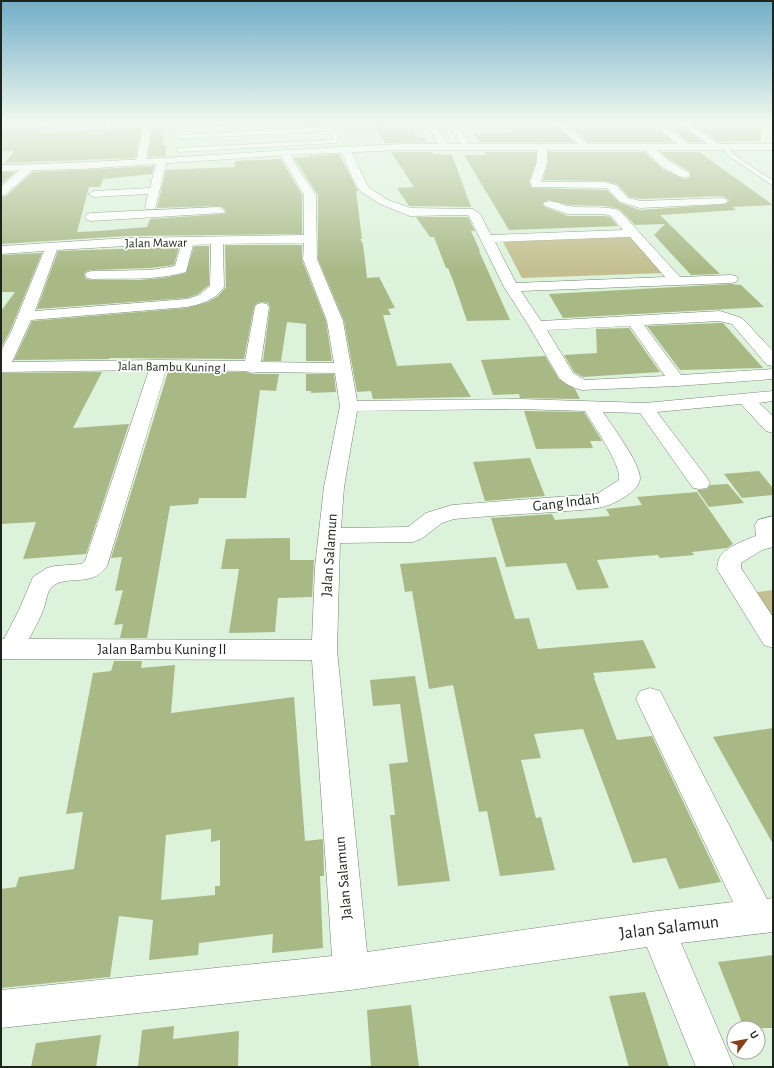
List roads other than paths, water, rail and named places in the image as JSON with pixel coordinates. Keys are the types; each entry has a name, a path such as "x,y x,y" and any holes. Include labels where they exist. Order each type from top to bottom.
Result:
{"street":[{"path":"1,193 24,172"},
{"path":"147,215 151,191 157,172"},
{"path":"147,215 157,172"},
{"name":"Jalan Salamun","path":"295,172 310,195 310,258 317,279 336,321 349,406 334,487 324,650 351,972"},
{"path":"355,172 364,189 399,209 410,212 469,212 474,214 511,287 566,376 582,385 677,381 773,374"},
{"path":"539,172 535,182 536,185 604,185 612,187 624,200 640,205 722,200"},
{"path":"680,172 685,175"},
{"path":"94,194 151,191"},
{"path":"549,204 568,210 611,211 675,280"},
{"path":"90,217 219,211"},
{"path":"486,239 632,233"},
{"name":"Jalan Mawar","path":"1,250 126,242 311,239"},
{"path":"24,316 187,303 202,300 211,294 217,287 217,240"},
{"path":"92,275 162,273 176,271 181,269 188,241"},
{"path":"1,367 19,332 52,246"},
{"path":"511,287 731,279"},
{"path":"252,368 262,307"},
{"path":"536,326 711,316 730,318 737,321 773,361"},
{"path":"634,321 677,381"},
{"path":"6,649 31,610 41,583 55,574 82,572 90,570 96,566 159,365"},
{"name":"Jalan Bambu Kuning I","path":"1,367 159,365 252,368 343,368"},
{"path":"349,406 520,404 645,408 773,396"},
{"path":"746,399 773,427"},
{"name":"Gang Indah","path":"330,536 413,534 434,518 452,512 580,503 602,500 618,491 628,483 630,477 628,469 620,453 591,406"},
{"path":"645,408 700,483"},
{"path":"773,523 766,525 765,530 768,536 767,541 755,544 730,559 729,569 773,638"},
{"name":"Jalan Bambu Kuning II","path":"6,649 324,650"},
{"path":"650,699 766,916"},
{"name":"Jalan Salamun","path":"1,1009 351,972 657,928 766,916"},
{"path":"657,928 715,1067"}],"lane":[{"path":"756,172 773,184"}]}
